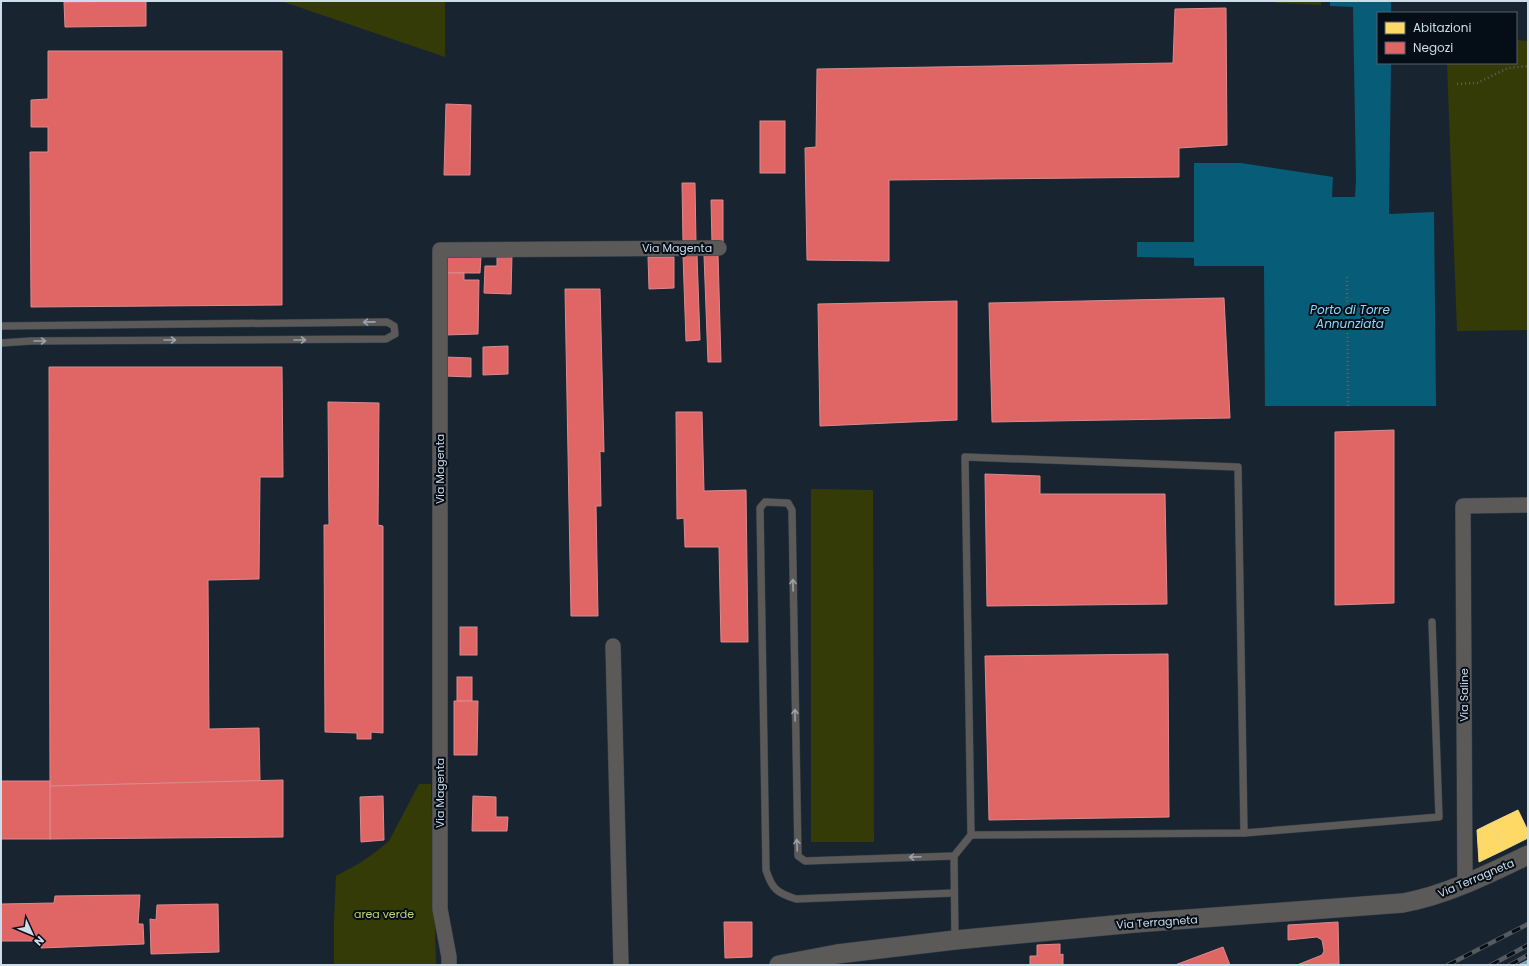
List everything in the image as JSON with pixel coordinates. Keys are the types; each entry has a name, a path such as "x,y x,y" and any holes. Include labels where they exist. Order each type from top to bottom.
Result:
{"street":[{"name":"Via Magenta","path":"449,965 449,957 440,909 440,250 719,248"},
{"name":"Via Saline","path":"1465,884 1463,506 1528,505"},
{"path":"613,646 621,965"},
{"name":"Via Terragneta","path":"779,965 837,954 955,940 1135,923 1403,903 1422,900 1465,884 1528,855"}],"lane":[{"path":"1,326 387,322 394,326 395,334 386,339 39,341 1,343"},
{"path":"955,940 954,856 971,835 965,457 1238,467 1244,833"},
{"path":"954,856 805,861 798,856 792,510 788,503 765,502 760,508 766,870 770,883 781,894 796,899 954,892"},
{"path":"971,835 1244,833 1439,817 1432,622"}],"path":[{"path":"1457,84 1477,83 1508,68 1528,66"},
{"path":"1347,277 1348,406"}],"green space":[{"path":"281,1 445,1 445,57"},
{"path":"1266,1 1321,1 1321,5 1279,3"},
{"path":"1517,40 1528,41 1528,330 1457,331 1447,64 1517,64"},
{"path":"811,489 873,490 874,842 811,842"},
{"name":"area verde","path":"419,784 431,784 436,965 334,965 336,876 360,863 389,841"}],"water":[{"name":"Porto di Torre Annunziata","path":"1330,1 1391,1 1391,12 1377,12 1377,64 1391,64 1389,214 1434,212 1436,406 1265,406 1264,266 1194,266 1194,258 1137,257 1137,242 1194,242 1194,163 1241,163 1333,177 1332,197 1355,197 1353,7 1330,6"}],"building: Abitazioni":[{"path":"1518,810 1528,831 1528,838 1504,850 1491,823"},
{"path":"1491,823 1504,850 1479,862 1477,830"}],"building: Negozi":[{"path":"146,1 146,26 65,27 64,2"},
{"path":"1226,8 1227,145 1179,148 1179,177 889,180 889,261 807,260 805,148 816,147 817,69 1173,63 1175,9"},
{"path":"48,51 282,51 282,305 31,307 30,152 48,152 48,127 31,127 31,100 48,99"},
{"path":"446,104 471,105 470,175 444,175"},
{"path":"760,121 785,121 785,173 760,173"},
{"path":"682,183 695,183 696,243 683,243"},
{"path":"711,200 723,200 723,243 712,244"},
{"path":"445,254 481,256 480,273 445,273"},
{"path":"718,254 721,362 708,362 704,255"},
{"path":"497,255 512,255 511,294 484,293 485,266 497,266"},
{"path":"683,255 697,255 700,340 686,341"},
{"path":"648,257 674,257 674,288 649,289"},
{"path":"445,273 464,273 464,280 479,280 478,334 445,335"},
{"path":"565,289 600,289 604,452 600,451 601,506 596,506 598,616 571,616"},
{"path":"1224,298 1230,418 992,422 989,303"},
{"path":"957,301 957,420 820,426 818,304"},
{"path":"508,346 508,374 483,375 483,347"},
{"path":"445,357 471,358 471,377 445,376"},
{"path":"49,367 282,367 283,477 260,477 259,579 208,580 209,729 259,728 260,781 50,786"},
{"path":"328,402 379,403 378,525 383,526 383,733 371,732 371,739 357,739 357,733 325,732 324,525 329,525"},
{"path":"676,412 702,412 704,491 746,490 748,642 721,642 719,547 685,547 684,518 677,519"},
{"path":"1394,430 1394,603 1335,605 1335,432"},
{"path":"985,474 1040,476 1040,494 1165,494 1167,604 987,606"},
{"path":"460,627 477,627 477,655 460,655"},
{"path":"1168,654 1169,817 989,820 985,656"},
{"path":"457,677 472,677 472,701 457,701"},
{"path":"454,701 478,701 477,755 454,755"},
{"path":"283,780 283,837 50,839 50,786"},
{"path":"1,781 50,781 50,839 1,839"},
{"path":"383,796 384,840 361,842 360,797"},
{"path":"473,796 496,797 496,817 508,817 507,831 472,831"},
{"path":"140,895 138,924 143,924 144,944 41,948 41,941 1,941 1,904 54,903 55,896"},
{"path":"218,904 219,952 151,954 150,919 156,920 157,905"},
{"path":"724,922 752,922 752,957 725,958"},
{"path":"1338,922 1339,964 1297,965 1322,955 1324,951 1322,940 1317,937 1288,940 1288,925"},
{"path":"1060,944 1060,955 1063,954 1063,965 1030,965 1030,956 1037,956 1037,945"},
{"path":"1223,947 1230,965 1175,965"}],"building: Pubblico":[{"path":"1528,960 1528,965 1518,965"}],"railway":[{"path":"1448,965 1528,924"},
{"path":"1491,965 1528,945"},
{"path":"1510,965 1528,955"}]}
